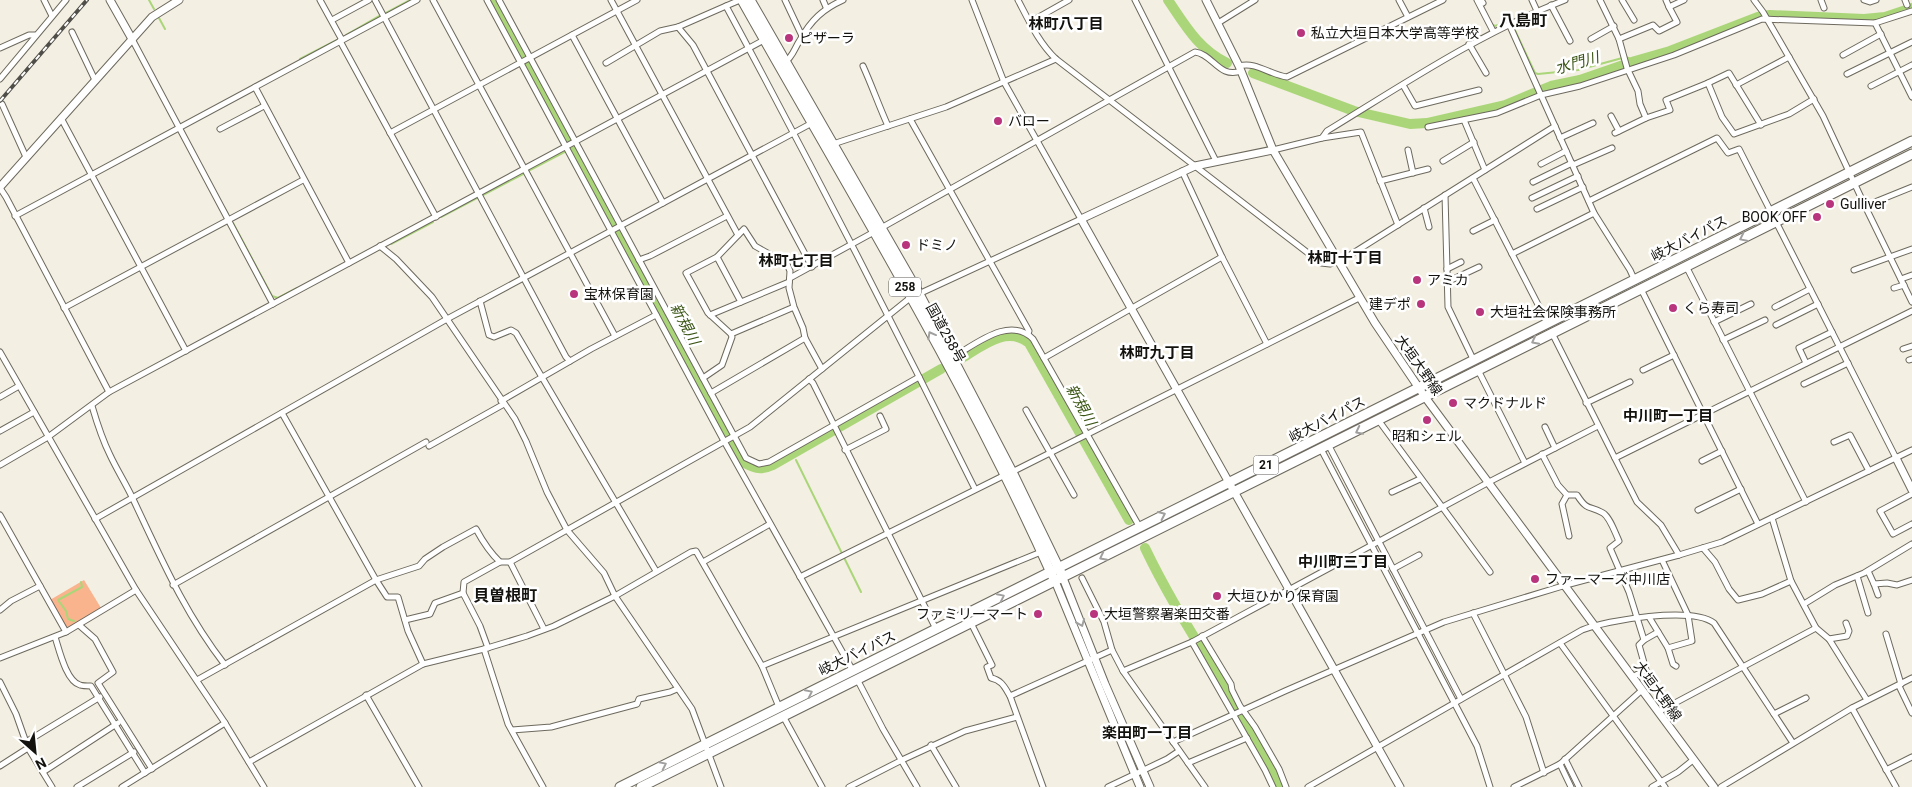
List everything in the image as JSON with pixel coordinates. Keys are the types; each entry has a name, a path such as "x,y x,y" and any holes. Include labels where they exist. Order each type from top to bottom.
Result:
{"highway":[{"name":"国道258号","path":"741,0 764,40 783,64 834,144 878,230 1009,473 1041,552 1054,570"},
{"name":"国道258号","path":"750,0 812,123 878,230"},
{"name":"岐大バイパス","path":"620,787 705,744 857,680 1379,421 1478,370 1635,281 1912,141"},
{"name":"岐大バイパス","path":"641,787 709,754 852,671 1139,526 1474,361 1641,289 1912,154"},
{"name":"国道258号","path":"914,296 952,357 1059,579"}],"main road":[{"path":"110,0 132,39"},
{"path":"0,188 152,16 179,0"},
{"name":"大垣大野線","path":"1206,0 1240,69 1273,150 1359,298 1419,388 1714,787"},
{"path":"1273,150 1195,166 1081,219 1400,787"},
{"path":"1896,458 1911,487"},
{"path":"1059,579 1092,659 1150,787"},
{"path":"1092,659 1140,787"}],"street":[{"path":"44,0 52,16"},
{"path":"0,79 66,0"},
{"path":"320,0 436,217"},
{"path":"332,20 369,0"},
{"path":"375,0 566,357 570,361"},
{"path":"15,216 417,0"},
{"path":"433,0 614,336"},
{"path":"487,0 522,62 656,315 729,439 746,458 759,464 769,462 920,377"},
{"path":"500,0 711,393 729,439 770,524 917,787"},
{"path":"611,0 738,235"},
{"path":"390,132 637,0"},
{"path":"606,63 660,32 678,27 741,0"},
{"path":"785,0 802,36"},
{"path":"823,0 826,7"},
{"path":"783,64 792,57 802,36 814,19 826,7 843,0"},
{"path":"543,787 512,730 501,704 480,626 463,593 464,582 500,562 510,562 750,427 888,314 914,296 1081,219 1004,82 972,0"},
{"path":"1018,0 1049,52 1056,59 1321,263 1330,264 1350,255 1554,126"},
{"path":"1030,22 1069,0"},
{"path":"1136,0 1216,161"},
{"path":"1218,23 1255,0"},
{"path":"1399,0 1408,17"},
{"path":"710,316 790,280 1195,52 1199,52 1217,67 1228,73 1251,64 1287,77 1443,0"},
{"path":"1532,0 1537,11"},
{"path":"1322,138 1327,131 1469,44 1493,31 1565,0"},
{"path":"1600,0 1614,26 1646,118"},
{"path":"1622,0 1634,20"},
{"path":"1619,39 1653,25 1659,31 1677,22 1666,0"},
{"path":"1669,7 1684,0"},
{"path":"1754,0 1814,99 1912,302"},
{"path":"1822,0 1824,8"},
{"path":"1864,0 1870,2 1876,0"},
{"path":"1480,1 1493,31"},
{"path":"1551,5 1570,41"},
{"path":"726,6 852,244 975,490"},
{"path":"1428,127 1507,110 1541,94 1580,86 1628,68 1674,55 1762,19 1875,23 1912,11"},
{"path":"1875,23 1912,98"},
{"path":"1509,24 1594,213 1635,281"},
{"path":"1591,39 1614,26"},
{"path":"678,27 693,45 812,267"},
{"path":"72,32 95,80"},
{"path":"1843,54 1881,34"},
{"path":"0,48 29,35 35,35"},
{"path":"572,35 664,203"},
{"path":"132,39 273,304"},
{"path":"0,466 48,437 109,392 567,148 764,40"},
{"path":"1846,74 1912,42"},
{"path":"1469,44 1486,73"},
{"path":"1736,85 1789,57"},
{"path":"834,144 946,107 1056,59"},
{"path":"1871,86 1912,65"},
{"path":"863,66 873,86 879,107 888,126"},
{"path":"1611,116 1617,132 1646,118 1670,110 1666,100 1728,73 1761,125"},
{"path":"1708,83 1722,117 1734,134 1789,114 1814,99"},
{"path":"1403,85 1415,106 1478,90"},
{"path":"254,87 349,263"},
{"path":"2,104 26,157"},
{"path":"220,129 264,106"},
{"path":"60,118 186,351"},
{"path":"910,120 990,260 1029,331 1028,334"},
{"path":"1464,120 1485,170"},
{"path":"95,519 447,319 812,123"},
{"path":"1560,138 1593,124"},
{"path":"1273,150 1322,138 1362,132 1398,225"},
{"path":"1589,201 1718,138 1728,153 1739,149 1896,458"},
{"path":"1443,161 1474,142"},
{"path":"1533,182 1612,148"},
{"path":"1408,150 1413,173"},
{"path":"1540,164 1566,151"},
{"path":"1380,181 1428,168"},
{"path":"1182,171 1222,257 1268,344"},
{"path":"1532,198 1578,176"},
{"path":"1473,178 1637,502 1661,525 1679,556"},
{"path":"64,308 303,180"},
{"path":"1537,210 1583,187"},
{"path":"1865,206 1912,187"},
{"path":"0,188 109,392"},
{"path":"1445,196 1447,282 1450,312 1474,361"},
{"path":"1424,208 1430,227"},
{"path":"1512,254 1594,213"},
{"path":"640,260 727,216"},
{"path":"1473,231 1495,220"},
{"path":"731,334 710,316 686,273 717,257 744,229 755,246 784,261 790,271 794,307 814,358 822,369"},
{"path":"380,246 417,280 447,319 515,419 547,492 567,530 595,560 604,573 615,596 694,714 722,787"},
{"path":"1854,270 1912,249"},
{"path":"717,257 741,302"},
{"path":"1044,358 1222,257"},
{"path":"1447,269 1462,262"},
{"path":"1686,266 1806,502"},
{"path":"1447,282 1479,267"},
{"path":"1894,288 1912,276"},
{"path":"1641,289 1758,524"},
{"path":"1775,307 1810,289"},
{"path":"800,577 1359,298"},
{"path":"480,302 489,335 494,337 511,330 516,333 656,571"},
{"path":"1714,322 1751,304"},
{"path":"1776,324 1818,304"},
{"path":"731,334 794,307"},
{"path":"1615,458 1912,311"},
{"path":"173,585 329,496 503,402 614,336 656,315"},
{"path":"1724,340 1765,320"},
{"path":"952,357 1006,329 1028,334 1044,358 1139,526"},
{"path":"1806,363 1799,348 1832,332"},
{"path":"703,378 722,365 732,336 731,334"},
{"path":"711,393 805,338"},
{"path":"1903,349 1912,346"},
{"path":"0,352 136,590 225,723 264,787"},
{"path":"1643,370 1674,355"},
{"path":"1804,384 1848,363"},
{"path":"1478,370 1525,463"},
{"path":"809,380 813,383 936,629"},
{"path":"1586,403 1630,382"},
{"path":"0,397 20,386"},
{"path":"92,406 100,433 110,456 173,585 203,636 225,665"},
{"path":"1026,410 1074,495"},
{"path":"0,431 34,412"},
{"path":"282,413 376,580 388,596 398,597 408,631 423,664"},
{"path":"845,450 886,429 880,416"},
{"path":"1379,421 1490,572"},
{"path":"1123,671 1192,642 1442,507 1598,426"},
{"path":"1545,427 1555,448"},
{"path":"1834,442 1850,435 1869,471"},
{"path":"1325,447 1379,541 1461,700"},
{"path":"1325,447 1372,545 1477,746 1490,787"},
{"path":"1173,742 1425,630 1473,613 1566,585 1679,556 1722,542 1912,450"},
{"path":"1702,461 1722,451"},
{"path":"1542,454 1558,484 1568,495 1577,495 1587,508 1606,516 1619,541 1610,548 1638,618 1644,640"},
{"path":"1392,492 1420,479"},
{"path":"1698,510 1741,489"},
{"path":"1912,494 1880,511 1893,534 1912,524"},
{"path":"1568,495 1562,504 1569,536"},
{"path":"0,515 66,632"},
{"path":"1772,518 1790,581 1816,628 1829,639 1867,700"},
{"path":"703,562 770,524"},
{"path":"197,680 376,580 419,566 425,559 443,547 476,530 484,546 500,562"},
{"path":"1804,604 1835,585 1868,571 1912,544"},
{"path":"1703,548 1715,562 1729,589 1738,600 1762,594 1790,581"},
{"path":"249,762 423,664 486,648 544,629 615,596 690,552 696,551 762,666 781,712 822,787"},
{"path":"762,666 1041,552"},
{"path":"1393,569 1419,555"},
{"path":"1662,560 1688,615 1692,641 1668,648"},
{"path":"510,562 544,629"},
{"path":"1868,571 1878,595"},
{"path":"1857,576 1868,613"},
{"path":"1082,578 1104,622 1112,650 1123,671 1205,787"},
{"path":"1874,584 1887,583 1897,585 1912,580"},
{"path":"0,610 11,601 40,586"},
{"path":"0,658 66,632 136,590"},
{"path":"405,620 430,614 436,603 463,593"},
{"path":"1473,613 1526,717 1544,773"},
{"path":"1308,787 1594,625 1666,614 1688,615 1709,619 1714,623 1793,743"},
{"path":"1648,617 1668,648 1673,664 1676,666"},
{"path":"971,623 992,665 987,668 991,678 998,679 1005,686 1010,696 1043,787"},
{"path":"1829,639 1847,636 1849,631 1846,624"},
{"path":"79,625 95,639 113,672 98,683 152,769"},
{"path":"1658,712 1816,628"},
{"path":"1632,676 1646,670 1639,645 1658,632"},
{"path":"1886,634 1900,685 1912,713"},
{"path":"1202,636 1231,684 1242,710 1255,727 1279,769 1286,787"},
{"path":"56,637 68,675 81,686 91,686 145,773"},
{"path":"1192,642 1234,714 1273,787"},
{"path":"1560,643 1665,787"},
{"path":"1010,696 1112,650"},
{"path":"1721,787 1852,708 1912,678"},
{"path":"0,682 16,714 26,745 52,787"},
{"path":"512,730 551,727 637,704 640,699 670,692 677,688"},
{"path":"1514,787 1560,764 1642,690"},
{"path":"0,766 26,745 105,694"},
{"path":"366,695 419,787"},
{"path":"1774,714 1806,698"},
{"path":"1852,708 1896,787"},
{"path":"849,787 931,746 966,731 1017,717"},
{"path":"43,772 122,721"},
{"path":"122,787 225,723"},
{"path":"1188,764 1247,738"},
{"path":"931,746 956,787"},
{"path":"77,787 139,749"},
{"path":"1108,787 1134,773 1167,759 1179,751"},
{"path":"1886,770 1912,757"},
{"path":"1566,759 1579,787"},
{"path":"1652,787 1678,772 1693,760"},
{"path":"1560,764 1572,787"}],"shaded area":[{"path":"84,580 101,608 70,628 66,628 50,600"}],"waterway":[{"path":"149,0 154,9"},
{"path":"386,13 410,0"},
{"name":"新規川","path":"493,0 549,100 554,113 741,461 757,468 773,465 941,369"},
{"name":"水門川","path":"1168,0 1193,36 1208,51 1227,63"},
{"name":"水門川","path":"1253,73 1354,111 1410,124 1427,123 1505,105 1551,86 1580,80 1670,51 1758,17 1770,15 1864,19 1885,17 1912,8"},
{"path":"346,35 379,16"},
{"path":"159,18 165,29"},
{"path":"1492,24 1495,26 1510,21"},
{"path":"1513,26 1535,73 1538,74 1578,70 1626,57 1635,61"},
{"path":"300,59 337,40"},
{"path":"528,171 572,148"},
{"path":"483,195 523,174"},
{"path":"441,217 477,198"},
{"path":"224,207 228,214"},
{"path":"391,244 433,222"},
{"path":"233,223 272,296 278,298 297,288"},
{"name":"新規川","path":"962,358 986,343 1003,337 1021,338 1029,343 1129,520"},
{"path":"796,460 861,592"},
{"name":"新規川","path":"1145,548 1177,608 1248,726 1279,787"},
{"path":"74,621 68,619 66,611 58,600 82,587 81,582"}],"railway":[{"path":"0,101 87,0"}],"place":[{"name":"私立大垣日本大学高等学校","path":"1301,33"},
{"name":"ピザーラ","path":"789,38"},
{"name":"バロー","path":"998,121"},
{"name":"Gulliver","path":"1830,204"},
{"name":"BOOK OFF","path":"1817,217"},
{"name":"ドミノ","path":"906,245"},
{"name":"アミカ","path":"1417,280"},
{"name":"宝林保育園","path":"574,294"},
{"name":"建デポ","path":"1421,304"},
{"name":"くら寿司","path":"1673,308"},
{"name":"大垣社会保険事務所","path":"1480,312"},
{"name":"マクドナルド","path":"1453,403"},
{"name":"昭和シェル","path":"1427,420"},
{"name":"ファーマーズ中川店","path":"1535,579"},
{"name":"大垣ひかり保育園","path":"1217,596"},
{"name":"ファミリーマート","path":"1038,614"},
{"name":"大垣警察署楽田交番","path":"1094,614"}],"district":[{"name":"八島町","path":"1523,20"},
{"name":"林町八丁目","path":"1066,24"},
{"name":"林町十丁目","path":"1345,258"},
{"name":"林町七丁目","path":"796,261"},
{"name":"林町九丁目","path":"1157,353"},
{"name":"中川町一丁目","path":"1668,416"},
{"name":"中川町三丁目","path":"1343,562"},
{"name":"貝曽根町","path":"505,595"},
{"name":"楽田町一丁目","path":"1147,733"}]}
